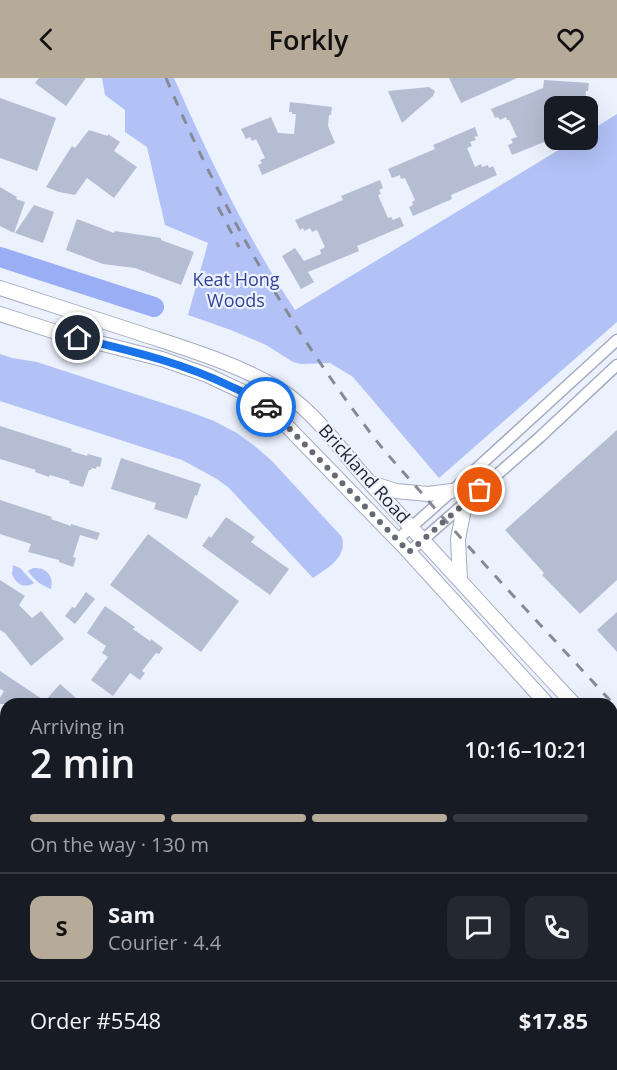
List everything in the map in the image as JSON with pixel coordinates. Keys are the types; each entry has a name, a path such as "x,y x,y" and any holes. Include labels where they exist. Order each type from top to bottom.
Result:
{"main road":[{"name":"Brickland Road","path":"0,288 180,347 240,369 276,387 311,414 369,482 567,698"},
{"name":"Brickland Road","path":"0,314 56,332 162,359 207,375 258,399 409,552 542,698"},
{"path":"369,482 396,491 428,494 452,491"},
{"path":"460,580 458,539 465,504"}],"street":[{"path":"397,540 617,340"},
{"path":"409,552 554,425 617,365"}],"green space":[{"name":"Keat Hong Woods","path":"102,78 174,78 230,197 295,310 559,150 598,150 598,126 617,114 617,322 439,478 353,377 330,363 293,362 266,345 188,315 208,243 165,225 147,147 125,132 125,110 105,95"},
{"path":"0,354 37,362 190,412 237,433 272,461 342,537 342,551 339,557 313,578 229,488 217,479 182,460 0,401"},
{"path":"13,565 20,568 34,583 27,586 18,583 12,574"},
{"path":"33,568 42,569 48,573 51,589 33,577 28,571"}],"building":[{"path":"39,78 86,78 66,106 35,83"},
{"path":"449,78 517,78 461,103"},
{"path":"544,80 589,83 586,96 544,96 544,142 512,155 508,145 513,143 511,139 517,137 509,120 506,117 500,120 498,117 495,118 491,109 543,88"},
{"path":"429,87 435,91 433,96 402,123 388,91"},
{"path":"0,98 56,118 37,171 0,158"},
{"path":"290,102 332,107 328,126 335,143 262,175 258,165 262,163 260,160 265,158 256,139 252,141 250,137 246,139 241,129 271,117 278,133 294,134 296,114 289,112"},
{"path":"475,127 478,136 474,137 476,140 470,142 472,146 467,148 475,167 481,164 482,167 493,166 497,175 451,195 452,199 413,216 409,207 415,200 405,178 401,179 400,175 392,178 388,169 435,149 433,145"},
{"path":"89,130 108,136 108,134 120,142 114,151 137,167 114,198 87,178 75,195 46,187 72,146 75,148"},
{"path":"380,180 383,188 379,190 381,194 378,195 388,218 391,217 393,220 400,217 404,226 357,246 359,251 308,272 314,282 301,289 282,256 295,248 304,261 321,254 320,250 325,247 317,230 312,232 310,228 304,231 303,228 300,230 295,220 343,200 341,196"},
{"path":"0,187 17,197 16,199 25,202 14,233 0,226"},
{"path":"34,205 54,212 43,243 15,233"},
{"path":"77,219 114,233 115,231 161,238 161,240 194,252 181,285 135,268 103,264 66,250"},
{"path":"0,426 72,449 71,451 102,458 100,467 89,470 83,487 0,459"},
{"path":"617,430 617,580 580,614 542,575 544,573 505,530"},
{"path":"121,458 201,484 187,519 154,509 156,503 111,489"},
{"path":"0,500 52,517 51,519 71,526 71,524 100,533 97,540 80,535 73,557 76,558 73,567 59,560 28,552 31,544 0,534"},
{"path":"226,517 255,537 251,542 289,569 270,595 202,546 209,536 211,538"},
{"path":"148,534 239,601 201,652 110,585"},
{"path":"0,580 25,596 19,605 32,618 41,611 64,639 31,666 5,633 0,630"},
{"path":"86,592 95,599 75,624 65,616 72,607 75,608"},
{"path":"105,606 135,627 133,629 163,648 142,671 145,673 140,680 130,673 113,696 91,680 108,657 102,653 106,646 87,633"},
{"path":"617,612 617,652 597,630"},
{"path":"0,671 40,698 0,698 4,691 0,689"},
{"path":"60,684 76,698 48,698"}],"waterway":[{"path":"0,257 154,307"}],"railway":[{"path":"166,78 232,216 283,305 339,390 396,464 608,698"},
{"path":"218,207 239,247"}],"way so far":[{"path":"266,407 409,552 480,490"}],"route":[{"path":"78,338 162,359 207,375 258,399 266,407"}]}
